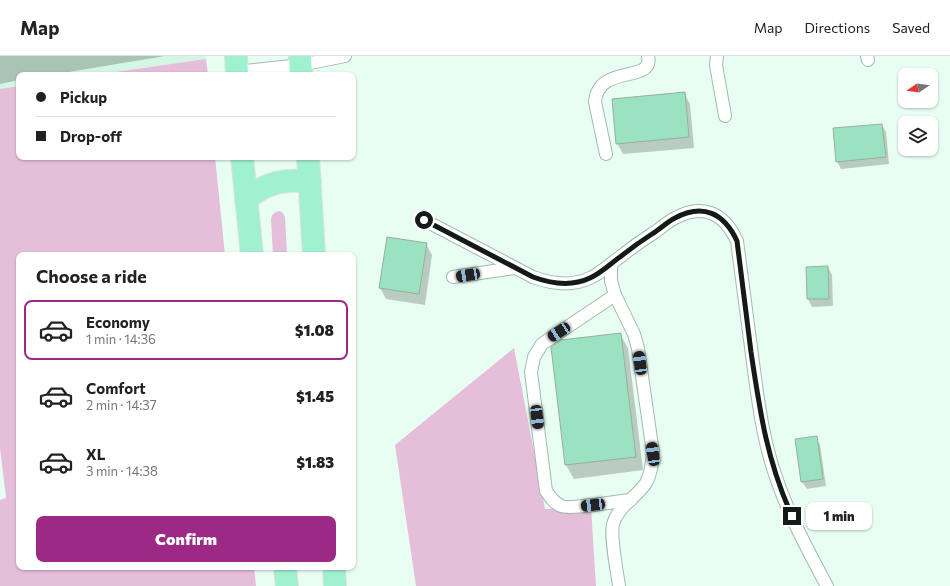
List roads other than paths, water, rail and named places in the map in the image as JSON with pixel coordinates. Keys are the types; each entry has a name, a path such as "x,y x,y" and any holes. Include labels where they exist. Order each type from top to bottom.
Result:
{"main road":[{"path":"242,160 252,252"},
{"path":"308,160 314,252"},
{"path":"246,199 265,186 276,182 298,180 310,182"},
{"path":"285,570 287,586"},
{"path":"334,570 336,586"}],"lane":[{"path":"236,68 300,65 345,56"},
{"path":"606,154 595,102 598,88 609,79 644,70 648,63 648,56"},
{"path":"717,56 716,65 725,116"},
{"path":"424,220 514,268 544,281 568,284 590,278 674,218 687,213 699,211 712,213 723,219 732,229 737,241 758,400 772,465 796,527 827,586"},
{"path":"611,264 611,281 615,295 634,334 638,348 653,454 652,468 646,482 624,506 613,524 612,534 619,586"},
{"path":"453,277 514,268"},
{"path":"615,295 542,344 534,357 531,372 546,491 549,497 554,502 567,508 631,500"}]}
